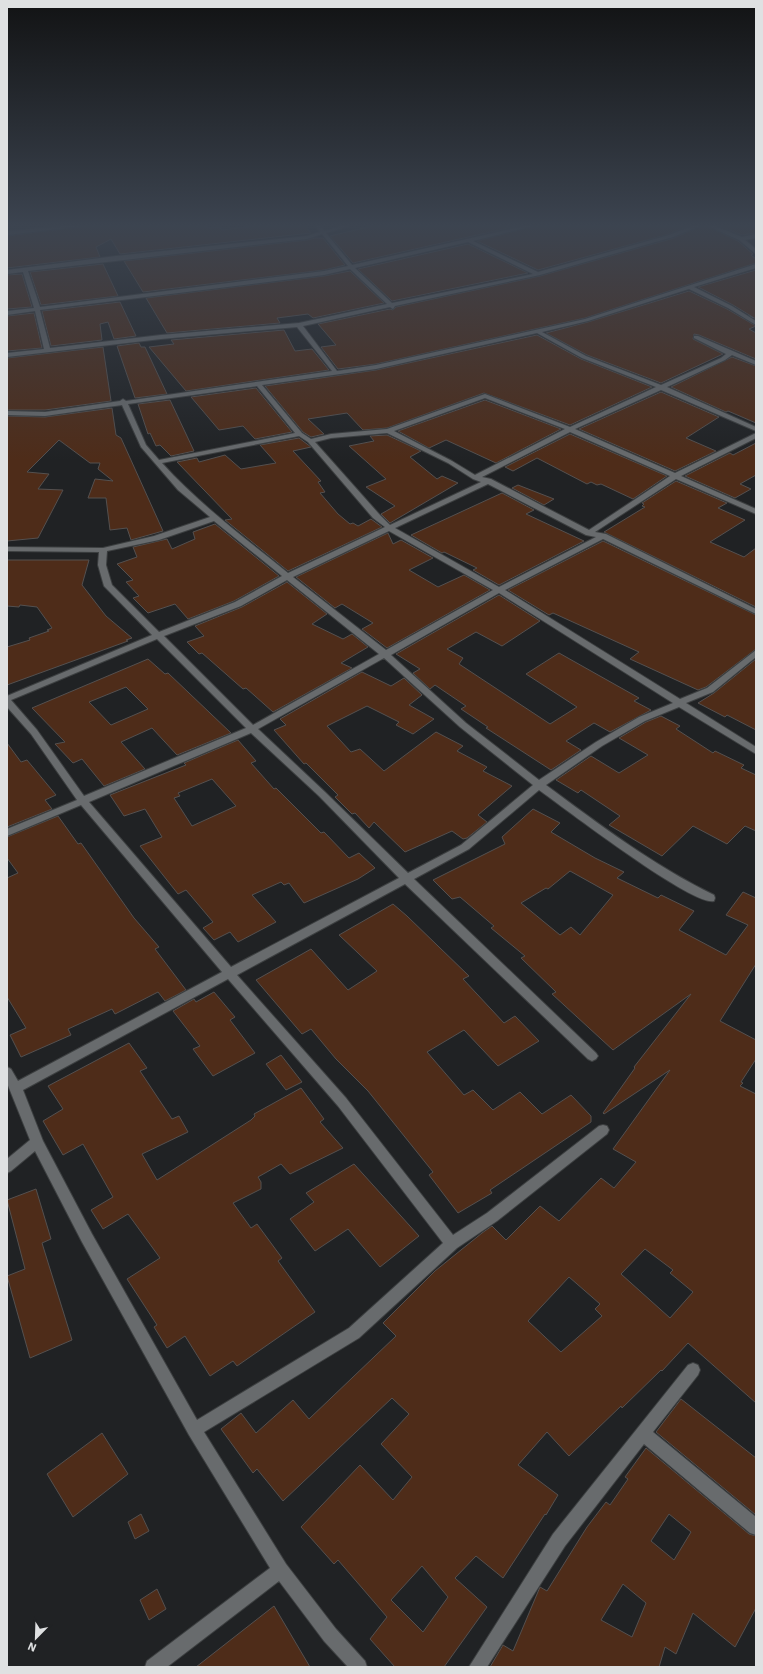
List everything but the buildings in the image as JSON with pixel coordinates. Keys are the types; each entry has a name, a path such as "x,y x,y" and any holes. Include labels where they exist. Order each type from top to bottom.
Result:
{"street":[{"path":"36,304 47,350"},
{"path":"7,313 69,304"},
{"path":"390,304 393,307"},
{"path":"7,355 161,337 299,325 406,304"},
{"path":"7,413 45,414 123,401 259,385 384,365 539,332 586,320 635,304"},
{"path":"724,304 756,323"},
{"path":"299,325 336,373"},
{"path":"539,332 569,350 661,387 756,429"},
{"path":"696,337 728,352 756,362"},
{"path":"475,478 570,429 723,359 730,354 728,352"},
{"path":"259,385 300,434 310,441 376,516 390,528 499,590 756,751"},
{"path":"310,441 331,436 388,431 485,396 570,429 756,512"},
{"path":"123,401 143,446 181,488 215,518 385,654 463,725 539,785 624,847 678,882 710,898"},
{"path":"388,431 450,462 475,478 488,481 589,533 603,536 756,612"},
{"path":"157,462 220,448 300,434"},
{"path":"589,533 675,476 756,435"},
{"path":"452,1244 342,1102 230,974 82,800 34,732 7,700 157,636 238,604 288,576 488,481"},
{"path":"7,550 103,550 156,538 215,518"},
{"path":"7,833 82,800 252,730 499,590 603,536"},
{"path":"103,550 102,565 108,586 252,730 322,794 405,877 592,1056"},
{"path":"16,1088 230,974 405,877 465,847 539,785 599,744 636,723 710,690 756,653"},
{"path":"7,1072 16,1088 38,1142 87,1238 194,1430 280,1570 330,1635 360,1667"},
{"path":"194,1430 354,1333 452,1244 492,1217 603,1130"},
{"path":"7,1167 38,1142"},
{"path":"477,1667 559,1540 693,1370"},
{"path":"643,1433 756,1527"},
{"path":"153,1667 280,1570"}],"waterway":[{"path":"735,319 756,316"}]}
